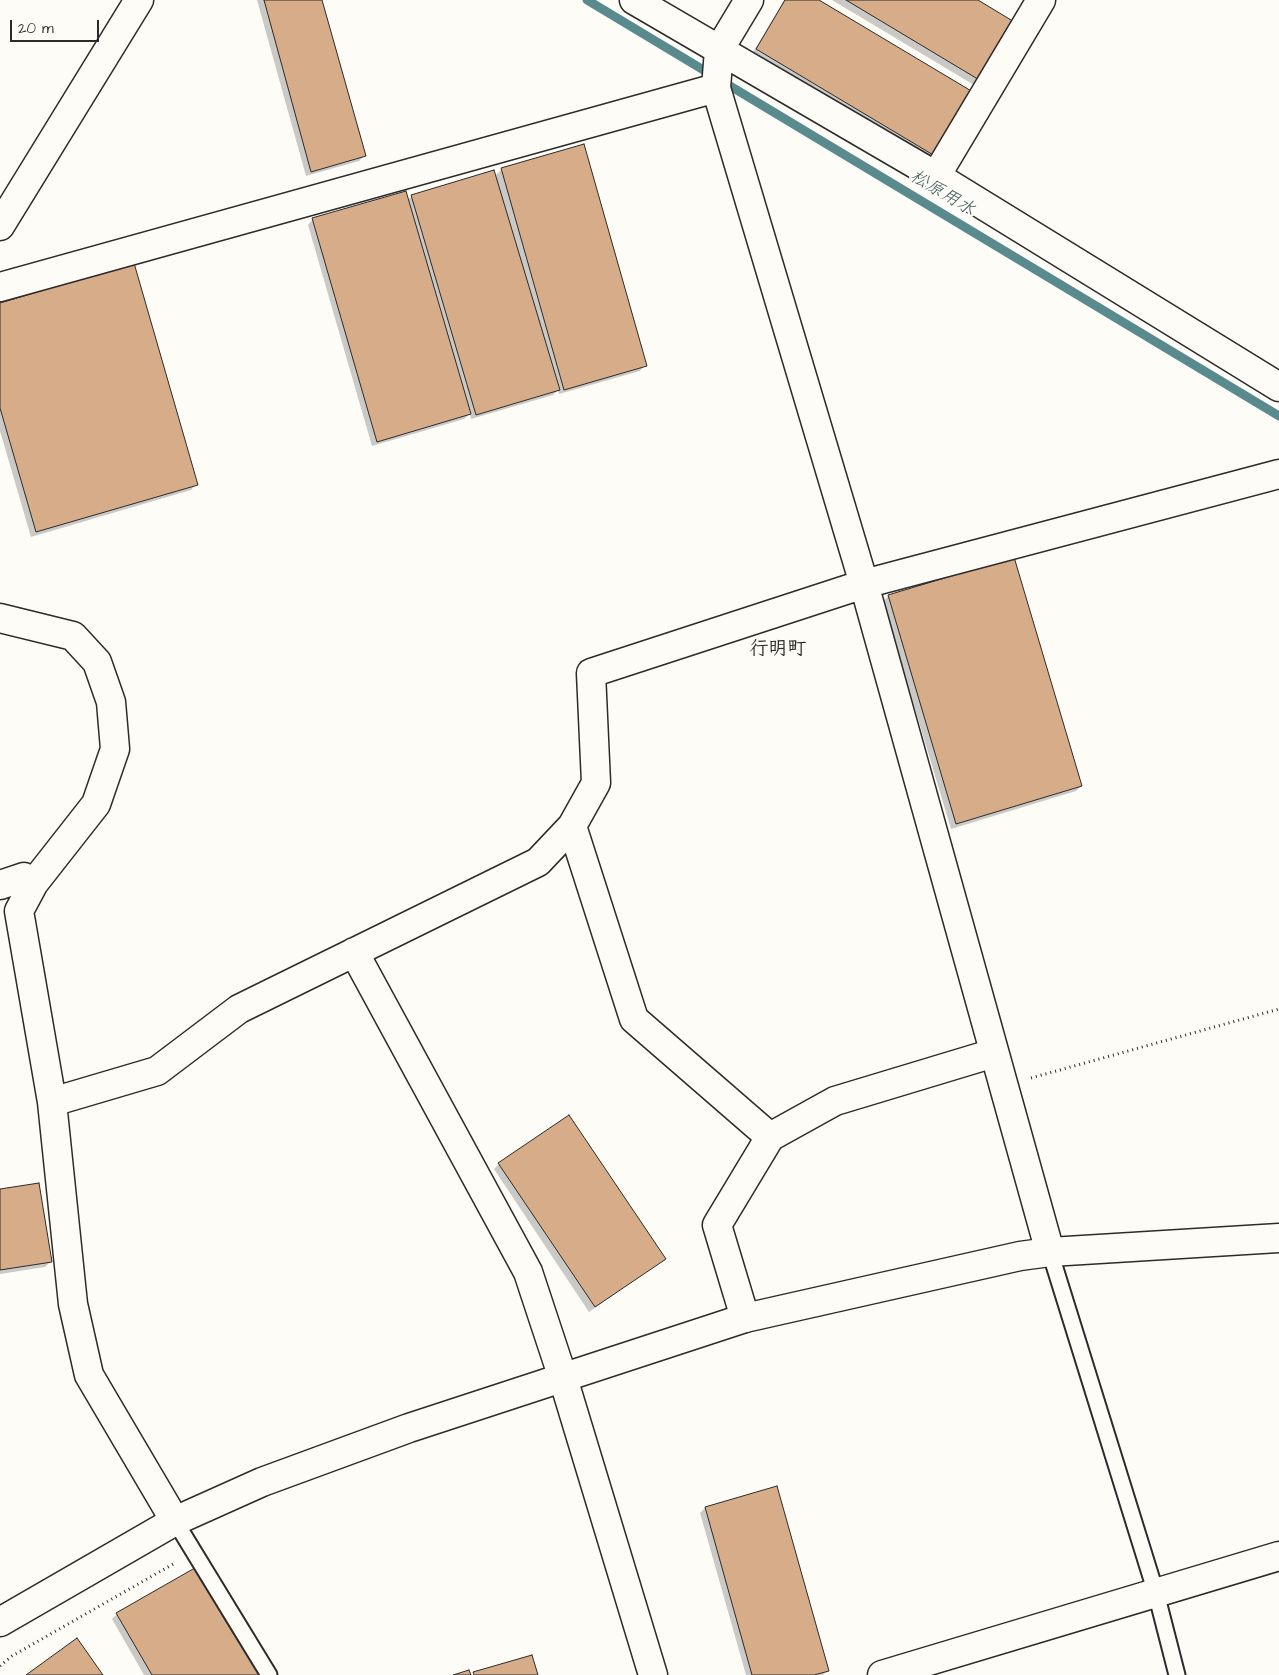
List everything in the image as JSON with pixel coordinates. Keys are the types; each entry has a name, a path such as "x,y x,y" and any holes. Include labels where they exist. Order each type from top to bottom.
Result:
{"street":[{"path":"0,226 139,0"},
{"path":"634,0 719,55 936,176 1279,387"},
{"path":"749,0 719,55 716,88 864,584 1050,1252"},
{"path":"936,176 1041,0"},
{"path":"0,287 716,88"},
{"path":"52,1102 157,1070 239,1009 538,862 572,826 596,783 591,673 864,584 1279,474"},
{"path":"0,618 73,636 97,662 110,702 115,749 96,804 34,883 19,910 52,1102 73,1304 89,1375 175,1521"},
{"path":"572,826 634,1019 770,1137"},
{"path":"0,885 24,877 34,883"},
{"path":"354,952 528,1272 653,1675"},
{"path":"745,1318 717,1225 770,1137 835,1101 994,1053"},
{"path":"0,1622 175,1521 271,1478 409,1428 745,1318 1020,1256 1050,1252 1279,1238"},
{"path":"882,1675 1279,1556"}],"lane":[{"path":"1050,1252 1156,1593 1178,1675"},
{"path":"175,1521 269,1675"}],"path":[{"path":"1004,1086 1279,1009"},
{"path":"0,1666 12,1656 195,1551"}],"building":[{"path":"264,0 322,0 366,156 311,172"},
{"path":"785,0 819,0 973,92 935,156 756,49"},
{"path":"846,0 978,0 1016,23 981,81"},
{"path":"584,144 647,366 564,390 501,168"},
{"path":"494,170 560,390 476,415 411,195"},
{"path":"406,191 471,414 377,442 312,218"},
{"path":"134,263 198,485 36,532 0,408 0,303"},
{"path":"1014,557 1082,786 956,824 888,595"},
{"path":"569,1115 666,1259 595,1307 498,1163"},
{"path":"39,1183 52,1262 0,1270 0,1189"},
{"path":"777,1486 829,1671 814,1675 752,1675 705,1507"},
{"path":"200,1565 262,1675 152,1675 116,1613"},
{"path":"77,1638 103,1675 26,1675"},
{"path":"532,1655 538,1675 474,1675 473,1672"},
{"path":"469,1670 471,1675 453,1675"}],"waterway":[{"name":"松原用水","path":"587,0 1279,416"}],"district":[{"name":"行明町","path":"778,650"}]}
